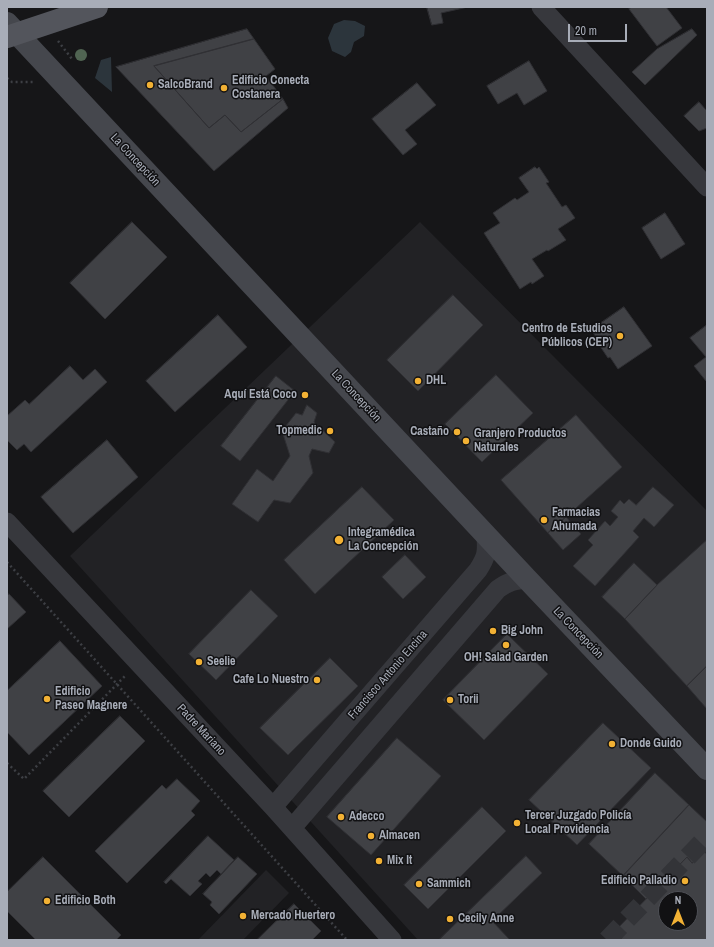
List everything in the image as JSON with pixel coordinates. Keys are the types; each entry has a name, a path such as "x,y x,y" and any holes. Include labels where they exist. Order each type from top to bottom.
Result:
{"main road":[{"path":"10,31 97,7"}],"street":[{"path":"541,7 707,187"},
{"name":"La Concepción","path":"10,31 707,769"},
{"name":"Padre Mariano","path":"7,522 292,828 392,940"},
{"name":"Francisco Antonio Encina","path":"273,808 478,570 484,561 487,550 486,536"},
{"path":"292,828 498,589 517,579 527,579"},
{"path":"458,594 463,590 470,590 476,593 480,599 481,605 478,612"}],"path":[{"path":"7,78 12,82 39,82"},
{"path":"7,562 347,940"},
{"path":"7,762 24,778 138,662"}],"shaded area":[{"path":"344,20 355,21 365,26 364,36 354,42 351,52 345,57 332,51 328,38 334,24"},
{"path":"111,57 112,92 95,78 101,60"},
{"path":"420,222 707,511 707,940 418,940 70,556"},
{"name":"Mercado Huertero","path":"266,870 289,893 243,940 198,940"}],"building":[{"path":"427,7 468,7 441,13 443,23 432,25"},
{"path":"632,7 666,7 682,28 657,46 629,9"},
{"path":"247,29 254,39 154,66 209,128 225,115 241,132 283,99 288,108 214,171 116,67"},
{"path":"692,29 697,35 645,85 632,72 657,49"},
{"name":"Edificio Conecta Costanera","path":"254,39 275,69 266,76 283,99 241,132 225,115 209,128 154,66"},
{"path":"529,61 547,91 524,105 517,93 498,104 487,86"},
{"path":"417,83 436,105 405,130 417,144 403,155 372,119"},
{"path":"699,102 706,110 707,109 707,128 699,131 684,116"},
{"path":"535,167 537,169 539,167 549,182 546,183 562,207 566,205 575,218 558,229 566,240 532,259 544,276 532,284 531,282 520,289 484,233 500,223 493,213 515,198 517,200 529,192 519,178"},
{"path":"665,213 685,244 661,259 642,228"},
{"path":"132,222 167,257 105,319 70,283"},
{"path":"453,295 483,325 418,391 387,360"},
{"name":"Centro de Estudios Públicos (CEP)","path":"624,307 652,346 618,369 610,357 608,358 598,343 600,342 591,330"},
{"path":"218,315 247,347 175,412 146,381"},
{"path":"707,325 706,381 694,366 706,357 690,338"},
{"path":"70,366 83,380 95,369 107,382 31,452 24,444 17,450 7,440 7,416 25,400 29,404"},
{"path":"496,375 533,413 482,462 445,424"},
{"path":"276,376 295,391 240,461 221,446"},
{"path":"307,405 317,413 314,422 335,442 329,453 312,449 309,456 313,473 290,503 274,500 258,522 232,504 257,469 273,481 290,456 282,431 296,413 302,415"},
{"path":"576,415 622,467 548,533 501,480"},
{"path":"107,440 138,477 73,533 41,497"},
{"name":"Integramédica La Concepción","path":"362,487 394,520 315,594 284,560"},
{"path":"653,487 674,505 654,527 644,518 633,531 639,537 595,586 573,566 593,545 588,540 605,521 610,526 618,517 611,511 620,500 624,504 629,499 636,505"},
{"path":"566,517 581,534 563,550 548,533"},
{"path":"707,540 707,666 687,686 625,619 657,585"},
{"path":"405,555 426,577 403,599 382,577"},
{"path":"634,563 657,585 625,619 602,597"},
{"path":"251,590 278,616 216,680 189,654"},
{"path":"9,594 26,612 7,629 7,596"},
{"path":"507,634 548,674 484,740 443,700"},
{"name":"Edificio Paseo Magnere","path":"60,641 102,686 29,755 8,733 7,734 7,691"},
{"path":"330,658 358,686 288,755 260,728"},
{"path":"707,666 707,709 687,686"},
{"path":"120,716 145,741 69,817 43,791"},
{"path":"603,723 651,768 577,845 529,800"},
{"path":"397,738 441,776 371,855 327,817"},
{"path":"655,773 689,805 623,876 589,844"},
{"path":"177,779 200,801 191,811 195,815 127,883 95,851 162,785 166,789"},
{"path":"689,805 707,822 707,847 692,863 687,857 646,899 623,876"},
{"path":"482,807 506,831 428,909 404,885"},
{"path":"208,836 234,860 221,874 217,870 210,877 206,873 198,881 202,884 190,896 171,879 166,884 164,882"},
{"name":"Edificio Palladio","path":"703,851 707,854 707,940 620,940 622,937 616,930 687,857 692,863"},
{"path":"526,856 542,873 492,921 510,940 440,939"},
{"name":"Edificio Both","path":"43,857 121,935 116,940 36,940 7,911 7,892"},
{"path":"238,857 257,874 219,914 210,905 212,902 203,894"},
{"path":"294,904 321,931 312,940 257,940"},
{"path":"616,930 622,937 620,940 607,940"}],"tunnel":[{"path":"607,940 707,837"}],"place":[{"name":"SalcoBrand","path":"150,85"},
{"name":"Edificio Conecta Costanera","path":"224,88"},
{"name":"Centro de Estudios Públicos (CEP)","path":"620,336"},
{"name":"DHL","path":"418,381"},
{"name":"Aquí Está Coco","path":"305,395"},
{"name":"Topmedic","path":"330,431"},
{"name":"Castaño","path":"457,432"},
{"name":"Granjero Productos Naturales","path":"466,441"},
{"name":"Farmacias Ahumada","path":"544,520"},
{"name":"Integramédica La Concepción","path":"339,540"},
{"name":"Big John","path":"493,631"},
{"name":"OH! Salad Garden","path":"506,645"},
{"name":"Seelie","path":"199,662"},
{"name":"Cafe Lo Nuestro","path":"317,680"},
{"name":"Edificio Paseo Magnere","path":"47,699"},
{"name":"Torii","path":"450,700"},
{"name":"Donde Guido","path":"612,744"},
{"name":"Adecco","path":"341,817"},
{"name":"Tercer Juzgado Policía Local Providencia","path":"517,823"},
{"name":"Almacen","path":"371,836"},
{"name":"Mix It","path":"379,861"},
{"name":"Edificio Palladio","path":"685,881"},
{"name":"Sammich","path":"419,884"},
{"name":"Edificio Both","path":"47,901"},
{"name":"Mercado Huertero","path":"243,916"},
{"name":"Cecily Anne","path":"450,919"}]}
